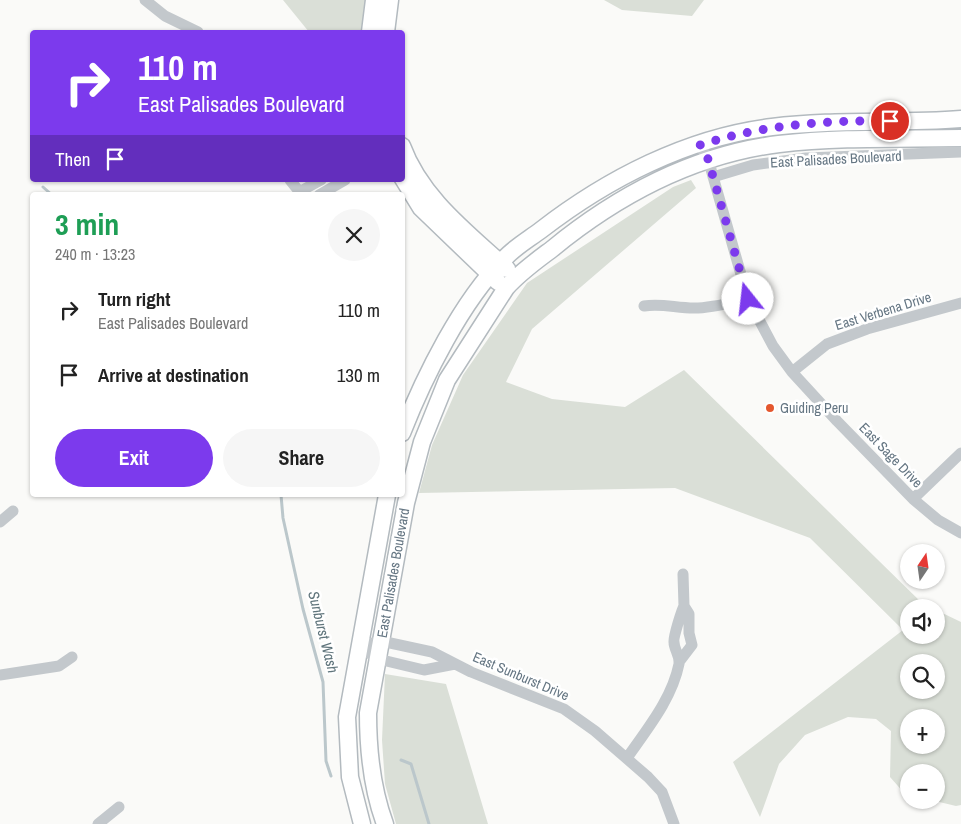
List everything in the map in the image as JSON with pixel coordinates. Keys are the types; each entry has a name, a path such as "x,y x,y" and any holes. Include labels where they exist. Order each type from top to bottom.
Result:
{"street":[{"path":"145,0 166,16 194,30"},
{"path":"370,30 374,0"},
{"path":"386,30 390,0"},
{"name":"East Palisades Boulevard","path":"385,824 372,774 368,714 406,504 422,442 447,380 511,282 579,226 604,209 675,171 732,134 806,123 857,121 924,122 961,119"},
{"name":"East Palisades Boulevard","path":"405,426 428,372 457,322 495,269 563,212 591,193 630,171 704,152 815,140 961,138"},
{"name":"East Sage Drive","path":"704,152 748,299 773,346 792,372 913,499 938,520 961,533"},
{"name":"East Palisades Boulevard","path":"713,177 753,165 806,158 961,152"},
{"path":"405,154 417,176 433,198 464,231 495,269"},
{"path":"292,182 300,192"},
{"path":"303,192 318,182"},
{"path":"324,192 342,182"},
{"path":"405,182 422,208 511,282"},
{"path":"644,306 658,303 682,308 713,307 748,299"},
{"name":"East Verbena Drive","path":"792,372 827,344 867,329 961,303"},
{"path":"913,499 961,453"},
{"name":"East Palisades Boulevard","path":"362,824 350,777 347,717 358,646 387,497"},
{"path":"0,522 13,511"},
{"path":"679,662 674,640 684,606 683,574"},
{"path":"627,758 660,708 673,684 679,662 692,645 689,633 689,614 684,606"},
{"name":"East Sunburst Drive","path":"358,646 381,641 432,652 455,664 564,709 595,731 627,758 662,792 674,824"},
{"name":"East Sunburst Drive","path":"358,646 378,659 424,670 455,664"},
{"path":"0,675 59,666 72,657"},
{"path":"98,824 119,807"}],"shaded area":[{"path":"283,0 370,0 365,30 307,30"},
{"path":"604,0 704,0 692,16 622,10"},
{"path":"691,180 696,188 532,329 506,382 552,399 625,407 684,370 900,582 900,589 908,589 918,599 900,599 900,627 810,538 675,488 419,493 432,445 463,375 527,283 673,187"},
{"path":"945,614 961,622 961,805 956,806 945,803 945,764 900,764 900,788 890,777 891,731 876,719 848,717 805,735 779,764 760,817 733,762 900,632 900,644 945,644"},
{"path":"385,674 446,684 488,824 396,824 385,784 382,740"}],"waterway":[{"name":"Sunburst Wash","path":"43,187 49,192"},
{"name":"Sunburst Wash","path":"281,497 283,518 303,609 323,682 326,761 331,776"},
{"name":"Sunburst Wash","path":"401,760 411,764 429,824"}],"place":[{"name":"Guiding Peru","path":"770,408"}],"route":[{"path":"748,299 708,159 700,145 732,134 770,127 806,123 890,121"}]}
